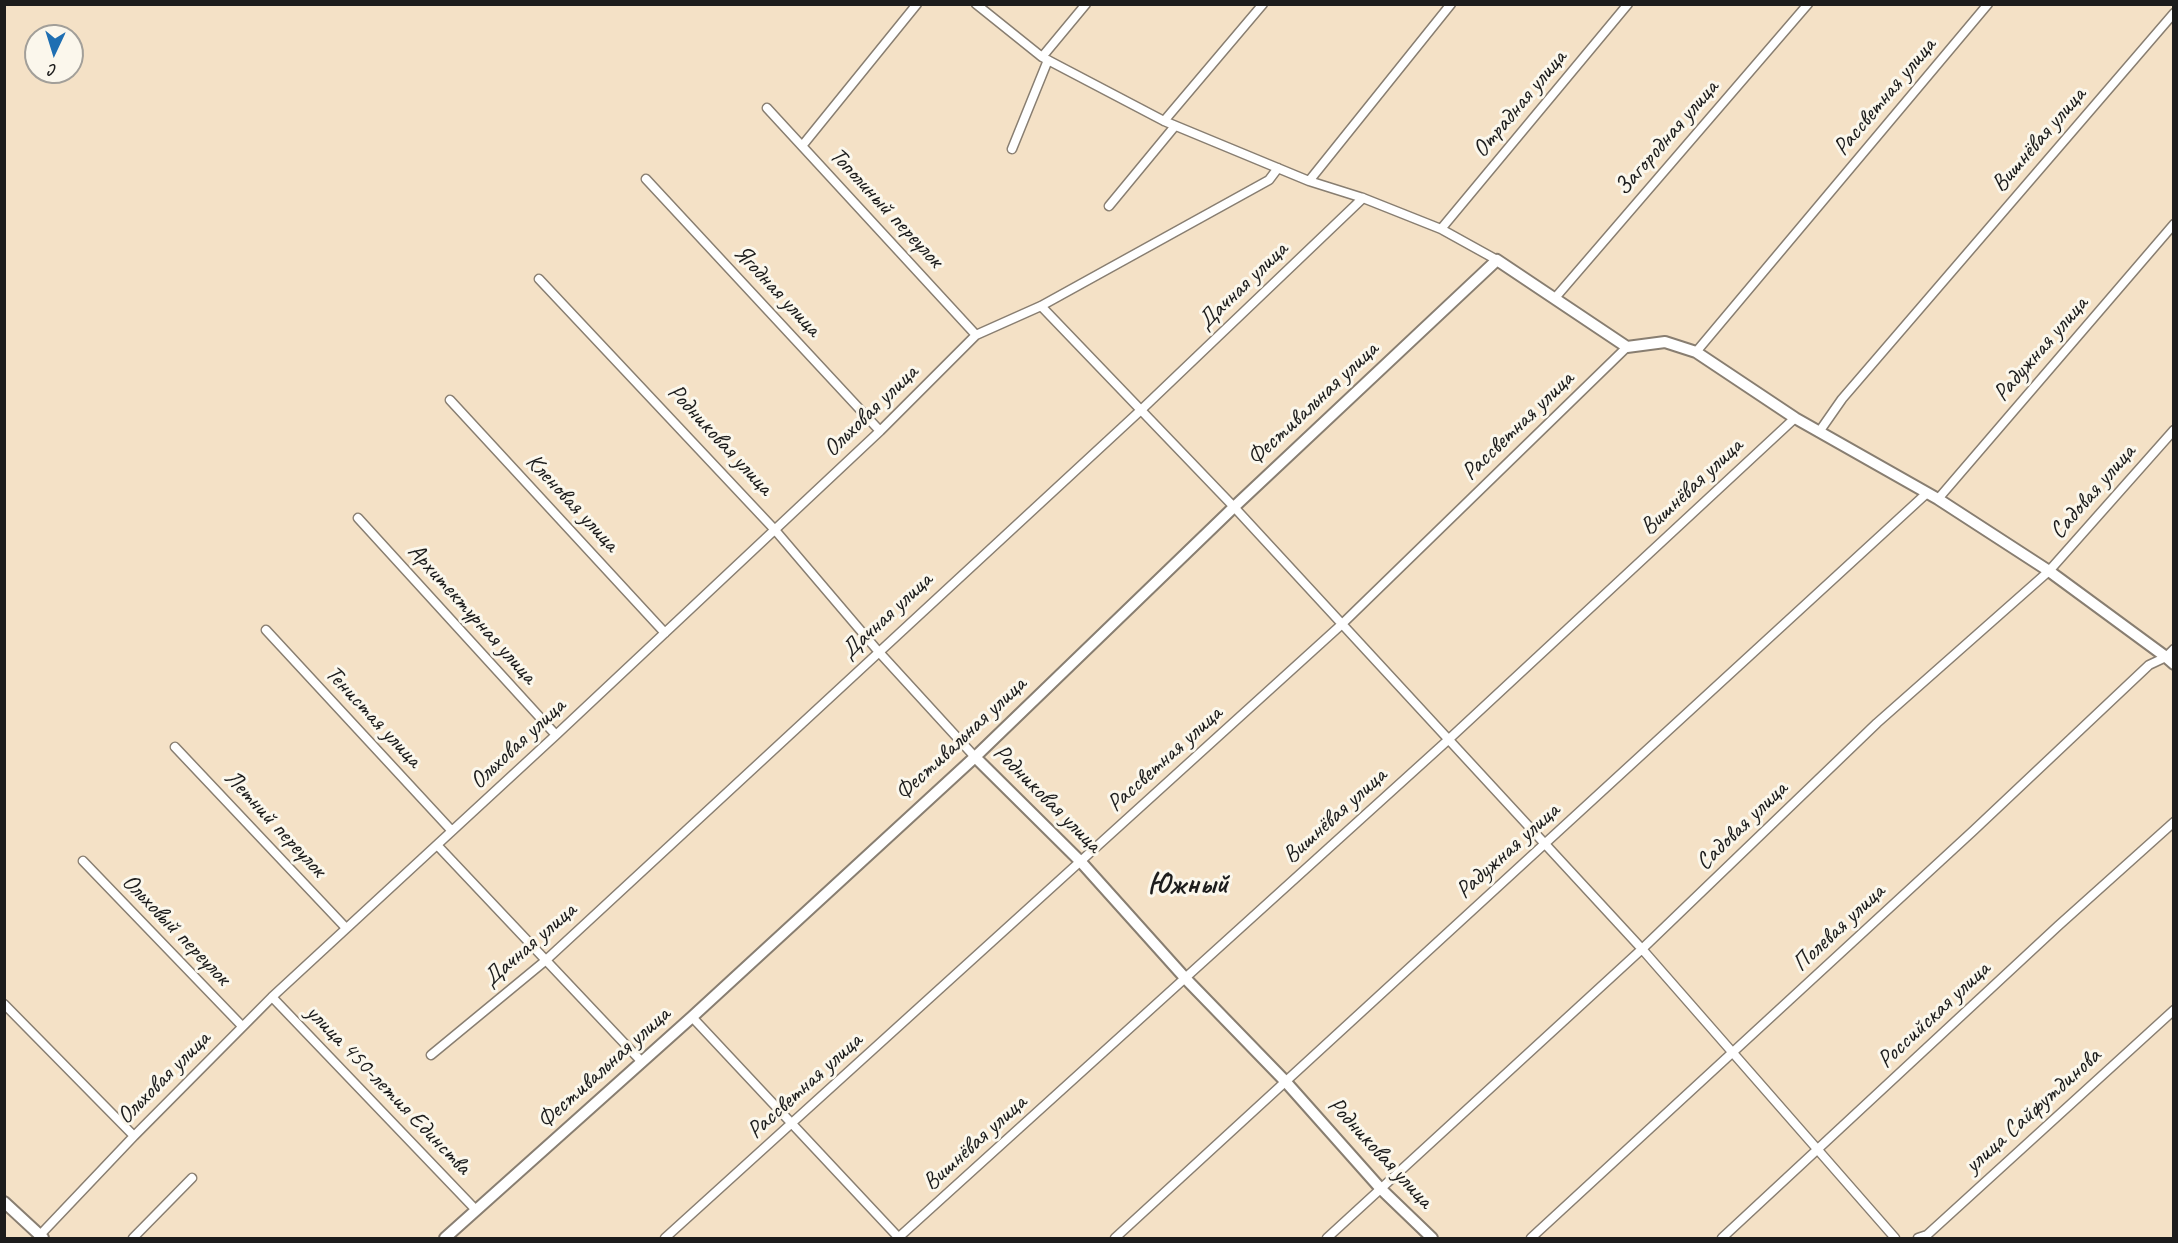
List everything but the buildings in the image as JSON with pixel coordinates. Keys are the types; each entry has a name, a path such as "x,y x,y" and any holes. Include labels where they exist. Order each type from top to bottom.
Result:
{"street":[{"path":"802,146 917,4"},
{"path":"976,4 1045,58 1164,121 1309,181 1363,198 1441,229 1497,260 1627,347 1665,342 1696,352 1795,418 1938,499 2049,571 2171,657"},
{"path":"1012,149 1045,58 1086,4"},
{"path":"1164,121 1263,4"},
{"path":"1309,181 1451,4"},
{"name":"Отрадная улица","path":"1441,229 1628,4"},
{"name":"Загородная улица","path":"1555,298 1808,4"},
{"name":"Рассветная улица","path":"1696,352 1988,4"},
{"name":"Вишнёвая улица","path":"1819,432 1842,399 2174,13"},
{"name":"Тополиный переулок","path":"767,108 976,335"},
{"path":"1108,206 1175,126"},
{"name":"Ольховая улица","path":"41,1237 134,1136 272,997 775,530 976,335 1041,306 1269,180 1278,168"},
{"name":"Ягодная улица","path":"646,179 880,430"},
{"name":"Дачная улица","path":"431,1055 544,961 1141,410 1363,198"},
{"name":"Радужная улица","path":"1938,499 2174,225"},
{"name":"Фестивальная улица","path":"445,1239 692,1017 975,757 1234,507 1497,260"},
{"name":"Родниковая улица","path":"539,279 775,530 878,651 975,757 1081,862 1186,979 1285,1081 1381,1189 1432,1239"},
{"path":"1041,306 1234,507 1642,949 1819,1149 1895,1239"},
{"name":"Рассветная улица","path":"665,1239 1341,625 1627,347"},
{"name":"Кленовая улица","path":"450,400 665,633"},
{"name":"Вишнёвая улица","path":"898,1238 1448,740 1795,418"},
{"name":"Садовая улица","path":"1327,1239 1642,949 1877,723 2049,571 2174,430"},
{"name":"Радужная улица","path":"1115,1239 1927,493"},
{"name":"Архитектурная улица","path":"358,518 556,735"},
{"name":"Тенистая улица","path":"266,630 452,831"},
{"name":"Полевая улица","path":"1531,1239 1973,831 2149,665 2171,657"},
{"name":"Летний переулок","path":"175,747 346,928"},
{"name":"Российская улица","path":"1722,1239 2058,926 2174,822"},
{"path":"437,845 544,961 642,1062"},
{"name":"Ольховый переулок","path":"82,861 242,1026"},
{"name":"улица 450-летия Единства","path":"272,997 476,1210"},
{"path":"4,1004 134,1136"},
{"name":"улица Сайфутдинова","path":"1918,1239 1927,1235 2174,1010"},
{"path":"692,1017 898,1238"},
{"path":"133,1239 192,1178"},
{"path":"4,1202 41,1237"}],"district":[{"name":"Южный","path":"1188,885"}]}
